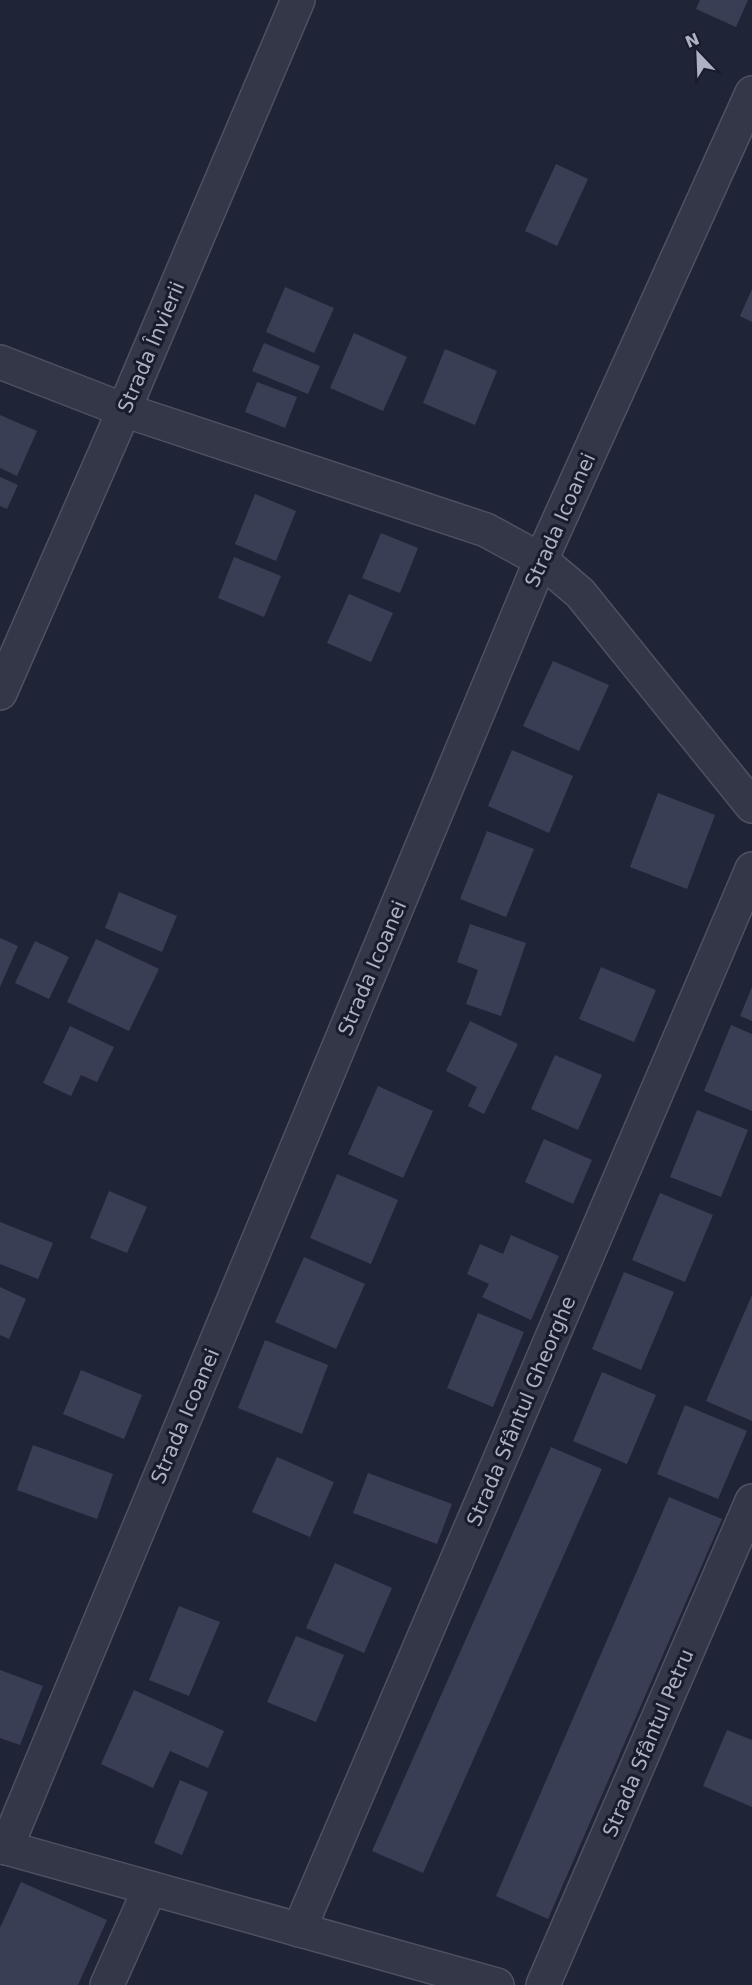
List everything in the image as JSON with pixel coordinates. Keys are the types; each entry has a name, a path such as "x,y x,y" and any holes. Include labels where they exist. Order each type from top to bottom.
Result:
{"street":[{"name":"Strada Învierii","path":"0,693 124,410 298,0"},
{"name":"Strada Icoanei","path":"3,1847 541,560 752,93"},
{"path":"0,362 124,410 486,530 541,560 580,593 752,806"},
{"name":"Strada Sfântul Gheorghe","path":"299,1930 749,885"},
{"name":"Strada Sfântul Petru","path":"543,1985 752,1501"},
{"path":"3,1847 497,1985"},
{"path":"107,1985 150,1888"}],"building":[{"path":"700,0 748,0 736,27 696,9"},
{"path":"556,164 588,179 557,246 525,231"},
{"path":"285,287 334,308 314,353 266,332"},
{"path":"752,289 752,322 740,316"},
{"path":"354,333 407,357 383,411 330,388"},
{"path":"264,343 320,366 308,394 252,371"},
{"path":"445,349 497,371 475,425 423,403"},
{"path":"257,382 297,397 285,428 245,412"},
{"path":"0,415 37,431 17,476 0,468"},
{"path":"0,477 18,485 7,509 0,506"},
{"path":"255,494 296,511 276,561 235,544"},
{"path":"381,533 418,548 400,593 362,578"},
{"path":"234,557 281,576 264,617 218,598"},
{"path":"349,594 393,613 371,662 327,643"},
{"path":"553,661 609,685 579,751 523,726"},
{"path":"512,750 573,776 549,833 488,806"},
{"path":"658,793 715,815 687,889 630,867"},
{"path":"487,831 534,849 506,917 460,899"},
{"path":"119,892 177,916 162,952 105,928"},
{"path":"470,924 526,943 501,1016 466,1004 478,970 457,962"},
{"path":"0,938 18,946 0,987"},
{"path":"96,939 159,969 129,1031 67,1002"},
{"path":"35,941 69,957 49,999 15,983"},
{"path":"601,967 656,990 634,1042 579,1019"},
{"path":"752,987 752,1021 740,1016"},
{"path":"470,1021 518,1044 484,1114 468,1106 477,1087 446,1071"},
{"path":"731,1025 752,1034 752,1111 704,1091"},
{"path":"70,1026 114,1047 97,1082 81,1075 71,1096 43,1083"},
{"path":"555,1055 602,1075 578,1130 531,1109"},
{"path":"378,1086 433,1111 403,1178 348,1154"},
{"path":"697,1110 748,1130 721,1197 670,1177"},
{"path":"544,1139 592,1160 573,1204 525,1182"},
{"path":"337,1174 398,1200 371,1264 310,1238"},
{"path":"109,1191 147,1207 127,1253 90,1238"},
{"path":"660,1193 713,1215 685,1282 632,1260"},
{"path":"0,1222 53,1243 38,1279 0,1264"},
{"path":"511,1235 559,1256 531,1320 482,1297 489,1284 467,1274 480,1244 503,1254"},
{"path":"304,1257 365,1284 336,1349 275,1322"},
{"path":"624,1272 674,1292 641,1370 592,1349"},
{"path":"0,1287 26,1299 9,1339 0,1335"},
{"path":"752,1295 752,1421 706,1401"},
{"path":"478,1313 524,1332 493,1407 447,1388"},
{"path":"265,1340 328,1365 302,1434 238,1408"},
{"path":"81,1370 142,1395 124,1439 63,1414"},
{"path":"602,1372 656,1395 627,1464 573,1441"},
{"path":"685,1405 747,1431 718,1499 657,1474"},
{"path":"33,1445 113,1474 97,1519 17,1490"},
{"path":"551,1447 602,1469 423,1873 372,1851"},
{"path":"277,1457 334,1482 310,1537 252,1512"},
{"path":"368,1473 452,1504 437,1544 353,1513"},
{"path":"669,1497 722,1519 548,1919 496,1896"},
{"path":"335,1563 392,1588 364,1653 306,1628"},
{"path":"179,1606 220,1622 189,1696 149,1680"},
{"path":"296,1636 344,1655 316,1722 267,1702"},
{"path":"0,1670 43,1686 20,1745 0,1738"},
{"path":"134,1690 224,1731 208,1768 170,1751 153,1788 101,1764"},
{"path":"727,1730 752,1740 752,1807 703,1786"},
{"path":"180,1780 208,1792 182,1855 154,1843"},
{"path":"21,1882 107,1920 78,1985 0,1985 0,1928"}]}
